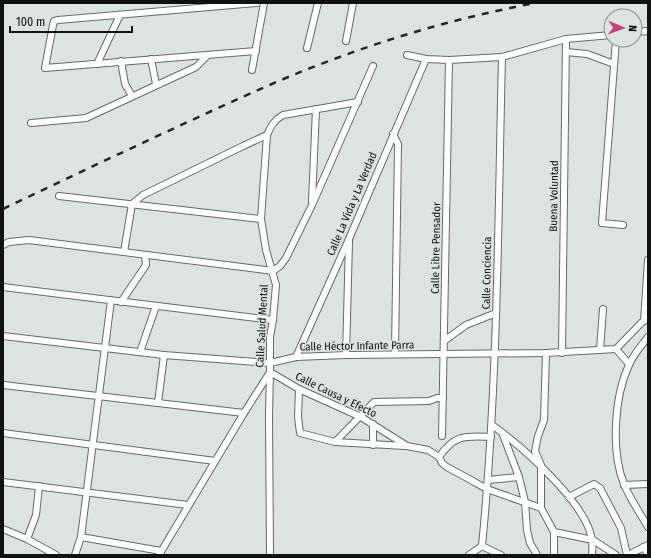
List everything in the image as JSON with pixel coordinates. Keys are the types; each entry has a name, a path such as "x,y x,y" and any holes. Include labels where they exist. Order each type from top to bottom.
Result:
{"street":[{"path":"256,51 45,68 54,21 257,3"},
{"path":"252,70 264,3"},
{"path":"307,48 318,3"},
{"path":"346,41 353,3"},
{"path":"96,64 120,15"},
{"path":"407,55 449,60 502,57 566,39 603,35"},
{"name":"Buena Voluntad","path":"562,353 566,39"},
{"path":"615,48 602,223 623,225"},
{"path":"566,52 587,54 614,64"},
{"path":"31,123 86,118 156,84 196,67 208,55"},
{"name":"Calle Conciencia","path":"482,546 492,426 495,353 502,57"},
{"name":"Calle La Vida y La Verdad","path":"296,357 349,239 426,58"},
{"path":"151,59 156,84"},
{"name":"Calle Libre Pensador","path":"442,436 449,60"},
{"path":"121,61 125,84 132,96"},
{"path":"6,244 29,240 273,271 280,266 286,258 312,205 373,66"},
{"path":"312,205 316,109 358,102"},
{"name":"Calle Salud Mental","path":"160,553 215,460 270,372 270,337 276,285 266,250 261,219 267,135 270,126 276,119 283,115 316,109"},
{"path":"393,134 398,144 395,354"},
{"path":"124,252 132,204 143,195 267,135"},
{"path":"59,196 261,219"},
{"path":"346,354 349,239"},
{"path":"121,302 146,265 145,255"},
{"path":"644,321 648,260"},
{"path":"3,287 273,320"},
{"path":"75,555 81,537 111,300"},
{"path":"140,352 156,306"},
{"path":"600,350 603,309"},
{"path":"444,341 466,325 496,313"},
{"path":"629,364 616,349 648,315"},
{"name":"Calle Héctor Infante Parra","path":"3,336 164,355 270,363 296,357 346,354 546,354 616,349"},
{"path":"648,338 638,349 629,364 622,383 617,422 617,451 624,485 648,527"},
{"path":"546,354 544,420 538,436 535,451 541,466 541,508 554,532 554,555"},
{"path":"158,404 164,355"},
{"path":"270,372 270,555"},
{"name":"Calle Causa y Efecto","path":"270,372 299,389 374,424 407,446 428,450 439,457 447,468 487,489 541,508"},
{"path":"3,385 244,413"},
{"path":"299,389 298,417 300,433 335,442 407,446"},
{"path":"335,442 374,402 429,401 443,398"},
{"path":"373,445 374,424"},
{"path":"492,426 503,433 541,466 569,497 582,514 590,533 592,540 592,555"},
{"path":"3,433 215,460"},
{"path":"503,433 519,477 525,502 527,530 530,543 537,555"},
{"path":"439,457 454,440 466,436 491,437"},
{"path":"488,480 519,477"},
{"path":"3,482 188,505"},
{"path":"569,497 594,484 600,488 621,528 628,555 646,546 648,554"},
{"path":"624,485 648,484"},
{"path":"26,540 36,515 39,486"},
{"path":"3,529 56,555"},
{"path":"554,532 592,540 616,555"},
{"path":"81,537 160,553"},
{"path":"469,555 482,546 501,555"}],"railway":[{"path":"3,209 228,104 318,65 361,49 434,26 535,3"}]}
